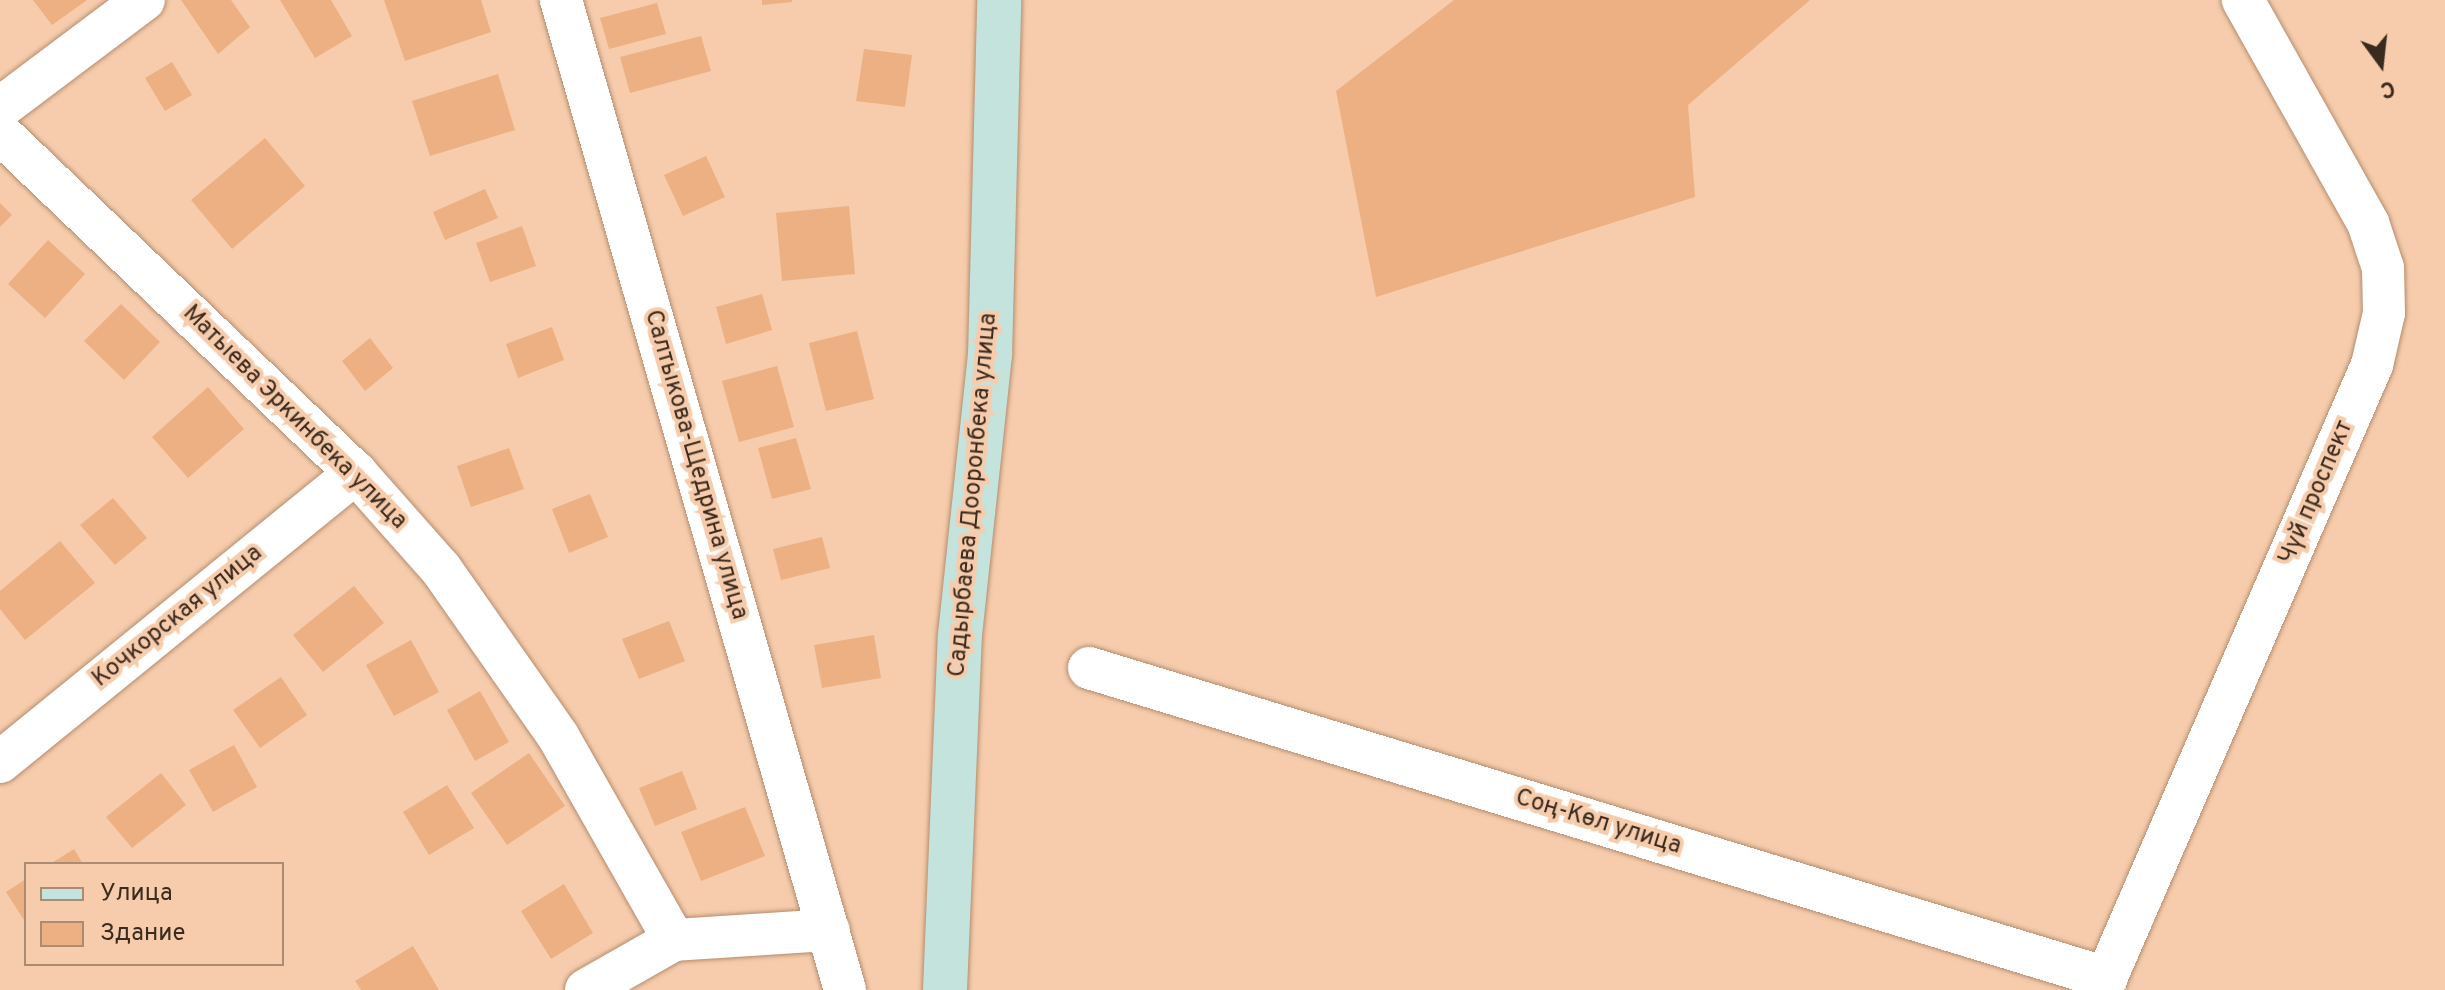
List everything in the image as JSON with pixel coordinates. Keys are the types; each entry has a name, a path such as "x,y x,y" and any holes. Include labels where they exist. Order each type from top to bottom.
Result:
{"main road":[{"name":"Садырбаева Дооронбека улица","path":"945,990 960,635 990,355 999,0"}],"street":[{"path":"0,108 144,0"},
{"name":"Салтыкова-Щедрина улица","path":"561,0 845,990"},
{"name":"Чүй проспект","path":"2104,984 2372,365 2384,313 2383,268 2368,223 2243,0"},
{"name":"Матыева Эркинбека улица","path":"0,133 356,473 441,569 558,736 674,940"},
{"name":"Кочкорская улица","path":"0,762 356,473"},
{"name":"Соң-Көл улица","path":"1089,668 2104,984"},
{"path":"586,990 674,940 829,930"}],"building":[{"path":"33,0 87,0 52,25"},
{"path":"181,0 231,0 250,27 218,54"},
{"path":"280,0 331,0 352,36 315,58"},
{"path":"384,0 481,0 491,32 405,61"},
{"path":"762,0 792,0 792,2 762,5"},
{"path":"1454,0 1810,0 1688,105 1695,197 1376,297 1336,91"},
{"path":"657,3 666,34 609,49 600,18"},
{"path":"701,36 711,71 630,93 620,57"},
{"path":"864,49 912,55 905,107 856,101"},
{"path":"172,62 192,95 165,111 145,78"},
{"path":"498,74 515,130 430,156 412,101"},
{"path":"265,138 305,186 232,249 191,200"},
{"path":"706,156 725,197 683,216 664,175"},
{"path":"485,189 498,218 445,240 433,212"},
{"path":"0,203 12,215 0,227"},
{"path":"849,206 855,274 782,281 776,213"},
{"path":"522,226 536,266 490,282 476,243"},
{"path":"48,240 85,274 45,318 8,284"},
{"path":"762,294 772,330 726,344 716,307"},
{"path":"121,304 160,342 124,380 84,341"},
{"path":"552,327 564,360 518,378 506,344"},
{"path":"857,331 874,399 826,411 809,343"},
{"path":"370,338 393,368 365,391 342,361"},
{"path":"777,366 794,427 739,442 722,381"},
{"path":"208,387 244,429 188,478 152,437"},
{"path":"796,438 811,489 772,499 758,448"},
{"path":"509,448 524,489 471,507 457,466"},
{"path":"590,494 608,537 569,553 552,509"},
{"path":"113,498 147,538 115,565 80,525"},
{"path":"822,537 830,568 781,580 773,549"},
{"path":"60,541 95,583 25,640 0,609 0,591"},
{"path":"354,586 384,623 323,672 293,635"},
{"path":"669,621 685,661 639,679 622,639"},
{"path":"874,635 881,678 822,688 814,645"},
{"path":"411,640 439,692 394,716 366,665"},
{"path":"281,677 307,715 260,748 233,710"},
{"path":"480,691 509,742 475,761 447,710"},
{"path":"234,745 257,787 213,812 189,770"},
{"path":"529,753 565,806 507,845 471,793"},
{"path":"682,771 697,809 655,826 639,788"},
{"path":"161,773 186,805 132,848 106,817"},
{"path":"447,785 474,828 429,855 403,812"},
{"path":"745,807 765,856 701,881 681,832"},
{"path":"74,849 82,862 53,862"},
{"path":"24,880 24,920 6,892"},
{"path":"564,884 593,933 551,959 521,911"},
{"path":"413,946 439,990 361,990 355,981"}]}
